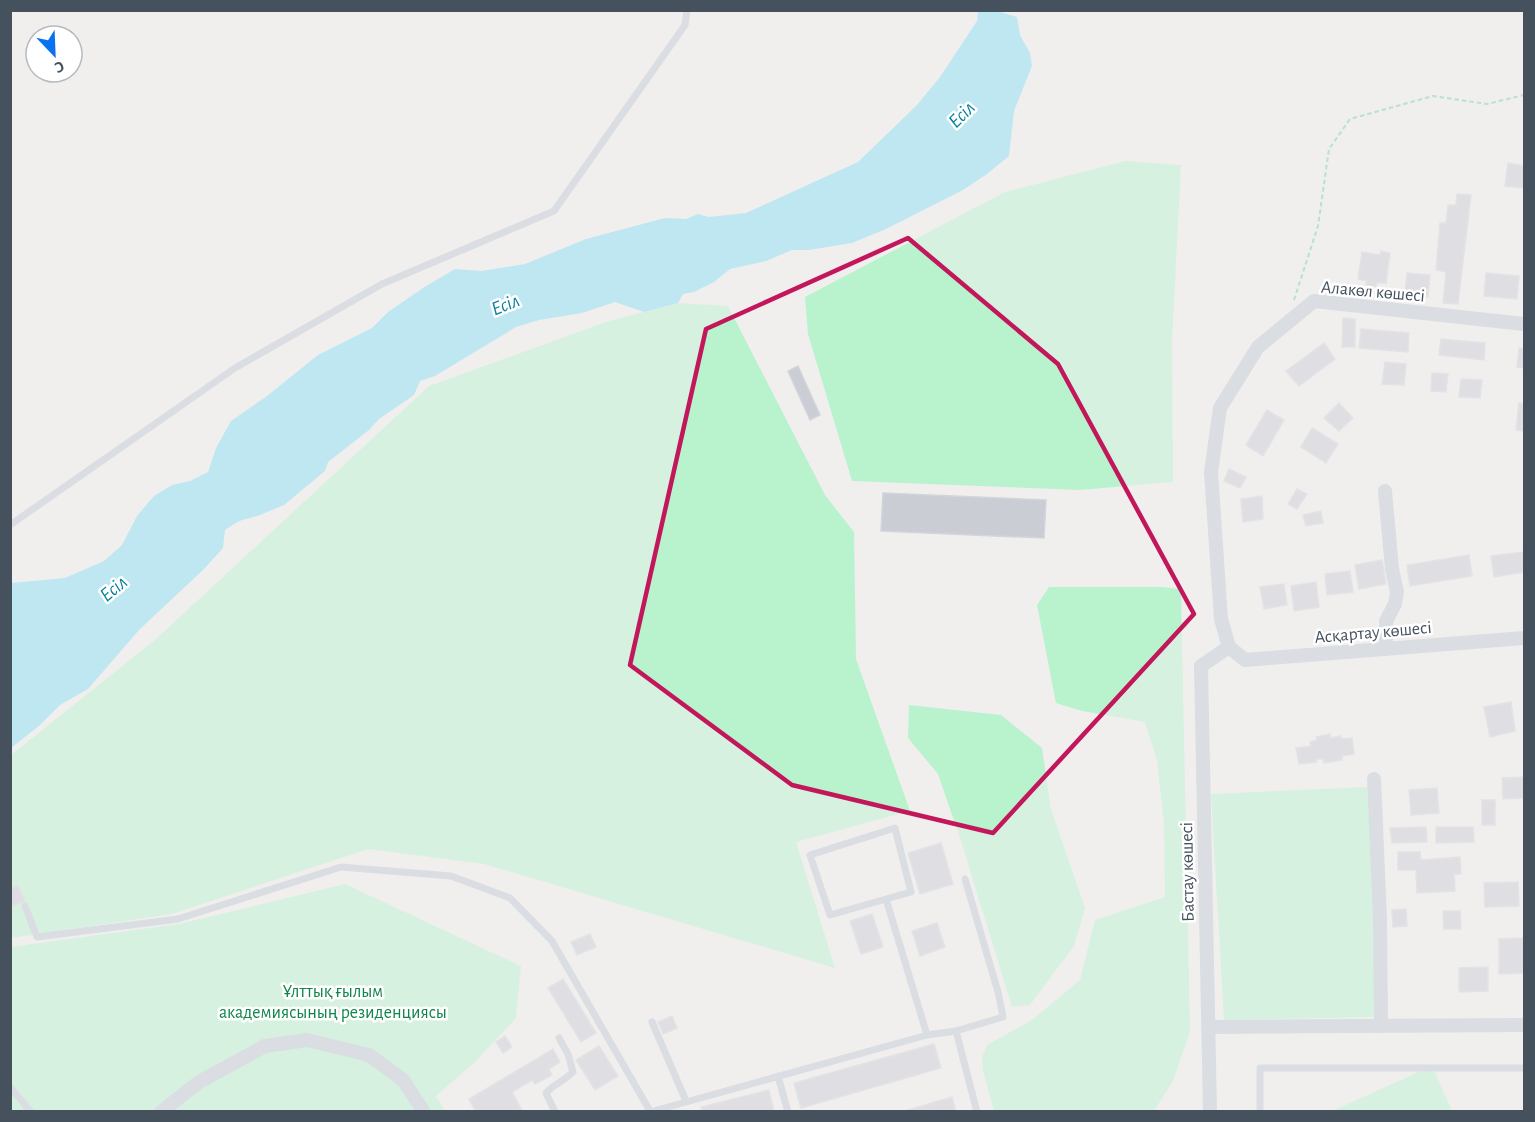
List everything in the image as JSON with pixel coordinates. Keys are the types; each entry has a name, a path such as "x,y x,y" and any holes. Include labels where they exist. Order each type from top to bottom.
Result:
{"street":[{"name":"Алакөл көшесі","path":"1229,648 1221,619 1210,472 1220,408 1258,347 1314,301 1524,324"},
{"path":"1385,491 1392,569 1397,592 1395,604 1386,621 1386,649"},
{"name":"Асқартау көшесі","path":"1229,648 1245,660 1524,638"},
{"name":"Бастау көшесі","path":"1210,1112 1201,666 1229,648"},
{"path":"1374,779 1380,918 1381,1026"},
{"path":"1209,1027 1524,1025"},
{"path":"161,1112 199,1082 265,1046 307,1040 369,1055 403,1080 424,1112"}],"lane":[{"path":"10,525 235,368 382,284 554,211 685,25 687,10"},
{"path":"895,828 911,892 886,899 830,915 810,855 895,828"},
{"path":"25,906 37,938 178,919 342,867 451,876 510,898 552,941 650,1112 927,1035 956,1031 1003,1017 998,992 965,879"},
{"path":"886,899 927,1035"},
{"path":"652,1022 686,1101"},
{"path":"956,1031 977,1112"},
{"path":"555,1112 546,1093 553,1085 565,1080 573,1072 568,1054 559,1038"},
{"path":"1260,1112 1260,1068 1524,1068"},
{"path":"778,1076 788,1112"},
{"path":"10,1087 31,1112"}],"path":[{"path":"1281,326 1294,299 1318,226 1329,149 1350,119 1433,96 1487,104 1524,95"}],"highlighted area":[{"path":"908,238 1058,364 1194,614 993,833 792,785 630,665 706,329"}],"green space":[{"path":"1125,161 1181,165 1172,342 1173,482 1080,490 852,481 808,334 805,297 1005,192"},
{"path":"678,303 728,306 825,495 854,532 856,659 910,811 796,842 835,968 484,864 368,849 172,914 11,938 11,755 156,639 429,386 606,322"},
{"path":"1049,587 1181,589 1190,1032 1173,1081 1154,1111 994,1111 983,1071 982,1057 987,1045 1032,1020 1080,980 1095,920 1165,897 1164,826 1157,760 1145,722 1082,711 1056,703 1037,605"},
{"path":"909,705 1001,715 1042,748 1051,809 1085,908 1074,946 1030,1005 1012,1007 938,774 908,738"},
{"path":"1367,787 1373,886 1375,1017 1224,1020 1211,794"},
{"name":"Ұлттық ғылым академиясының резиденциясы","path":"345,884 521,966 516,1018 475,1062 436,1096 445,1111 11,1112 10,947 179,924"},
{"path":"1432,1066 1452,1111 1330,1112"}],"water":[{"name":"Есіл","path":"978,11 997,11 1017,17 1020,35 1030,53 1032,66 1014,111 1009,156 987,174 963,190 886,229 852,243 809,250 792,250 766,261 730,269 714,282 694,292 683,294 678,303 644,312 615,302 582,313 539,320 516,327 435,376 420,381 414,395 379,419 369,430 328,462 325,471 284,505 239,521 225,530 223,548 139,630 88,689 60,705 39,726 11,748 11,583 65,578 104,561 122,545 137,516 154,496 172,485 190,481 208,472 216,448 231,421 267,396 318,355 372,328 388,312 455,269 481,271 525,264 586,239 665,218 686,219 698,214 709,217 746,213 858,162 917,105 940,77 977,21"}],"building":[{"path":"1508,163 1524,166 1524,188 1505,186"},
{"path":"1457,194 1471,195 1458,304 1443,303 1446,272 1436,270 1440,223 1446,223 1448,205 1456,205"},
{"path":"1381,251 1390,253 1386,283 1377,283 1376,287 1366,285 1367,281 1358,279 1362,252 1380,255"},
{"path":"1407,273 1430,275 1428,297 1405,295"},
{"path":"1486,273 1519,276 1517,299 1484,296"},
{"path":"1343,318 1355,319 1355,347 1342,347"},
{"path":"1361,329 1409,333 1408,352 1359,348"},
{"path":"1441,339 1485,343 1484,360 1439,355"},
{"path":"1324,343 1335,359 1299,386 1286,371"},
{"path":"1519,348 1524,349 1524,368 1517,367"},
{"path":"1385,362 1406,364 1404,385 1382,384"},
{"path":"798,366 820,415 810,420 788,371"},
{"path":"1432,373 1448,374 1446,392 1431,391"},
{"path":"1461,379 1482,380 1480,398 1459,397"},
{"path":"1339,403 1353,418 1339,431 1324,418"},
{"path":"1519,403 1524,404 1524,431 1516,430"},
{"path":"1267,410 1284,420 1263,456 1246,445"},
{"path":"1312,428 1338,444 1326,463 1301,447"},
{"path":"1229,469 1246,477 1240,488 1224,481"},
{"path":"1297,489 1307,494 1297,509 1288,504"},
{"path":"883,493 1046,500 1044,538 881,531"},
{"path":"1262,496 1263,519 1243,522 1241,499"},
{"path":"1321,511 1323,523 1306,526 1303,515"},
{"path":"1524,552 1524,572 1494,577 1491,556"},
{"path":"1469,555 1472,576 1410,586 1407,565"},
{"path":"1382,560 1386,584 1359,589 1355,565"},
{"path":"1350,571 1353,592 1327,595 1325,574"},
{"path":"1316,582 1319,607 1294,611 1291,586"},
{"path":"1284,584 1287,605 1264,609 1260,587"},
{"path":"1511,702 1515,731 1490,737 1484,707"},
{"path":"1330,734 1330,738 1341,736 1341,739 1352,738 1354,754 1342,756 1342,760 1324,763 1323,759 1316,759 1316,762 1299,764 1296,748 1311,746 1310,742 1317,740 1316,737"},
{"path":"1524,777 1524,798 1503,799 1502,778"},
{"path":"1437,788 1439,813 1411,815 1409,790"},
{"path":"1482,800 1495,800 1495,825 1482,825"},
{"path":"1426,827 1427,842 1392,843 1390,828"},
{"path":"1436,827 1473,827 1474,842 1436,843"},
{"path":"941,843 953,884 920,894 908,853"},
{"path":"1398,852 1420,852 1421,860 1460,857 1461,874 1454,874 1455,891 1417,893 1416,870 1398,870"},
{"path":"1518,882 1519,906 1485,907 1484,883"},
{"path":"18,885 25,901 10,907 10,888"},
{"path":"1406,909 1407,926 1393,927 1392,910"},
{"path":"1443,911 1460,911 1461,929 1444,929"},
{"path":"872,914 883,947 861,954 850,921"},
{"path":"937,923 945,947 920,956 912,931"},
{"path":"590,934 596,947 577,955 571,942"},
{"path":"1524,938 1524,973 1499,974 1499,939"},
{"path":"1488,967 1488,991 1459,992 1459,968"},
{"path":"563,979 596,1033 581,1042 548,988"},
{"path":"672,1016 677,1028 663,1034 658,1022"},
{"path":"505,1036 512,1047 503,1053 496,1042"},
{"path":"934,1044 941,1068 801,1108 794,1083"},
{"path":"599,1046 618,1076 595,1090 576,1060"},
{"path":"553,1049 560,1062 549,1069 552,1075 535,1084 532,1080 512,1092 523,1112 476,1112 469,1099"},
{"path":"769,1090 774,1112 702,1112 701,1107"},
{"path":"952,1097 956,1112 901,1112"}]}
